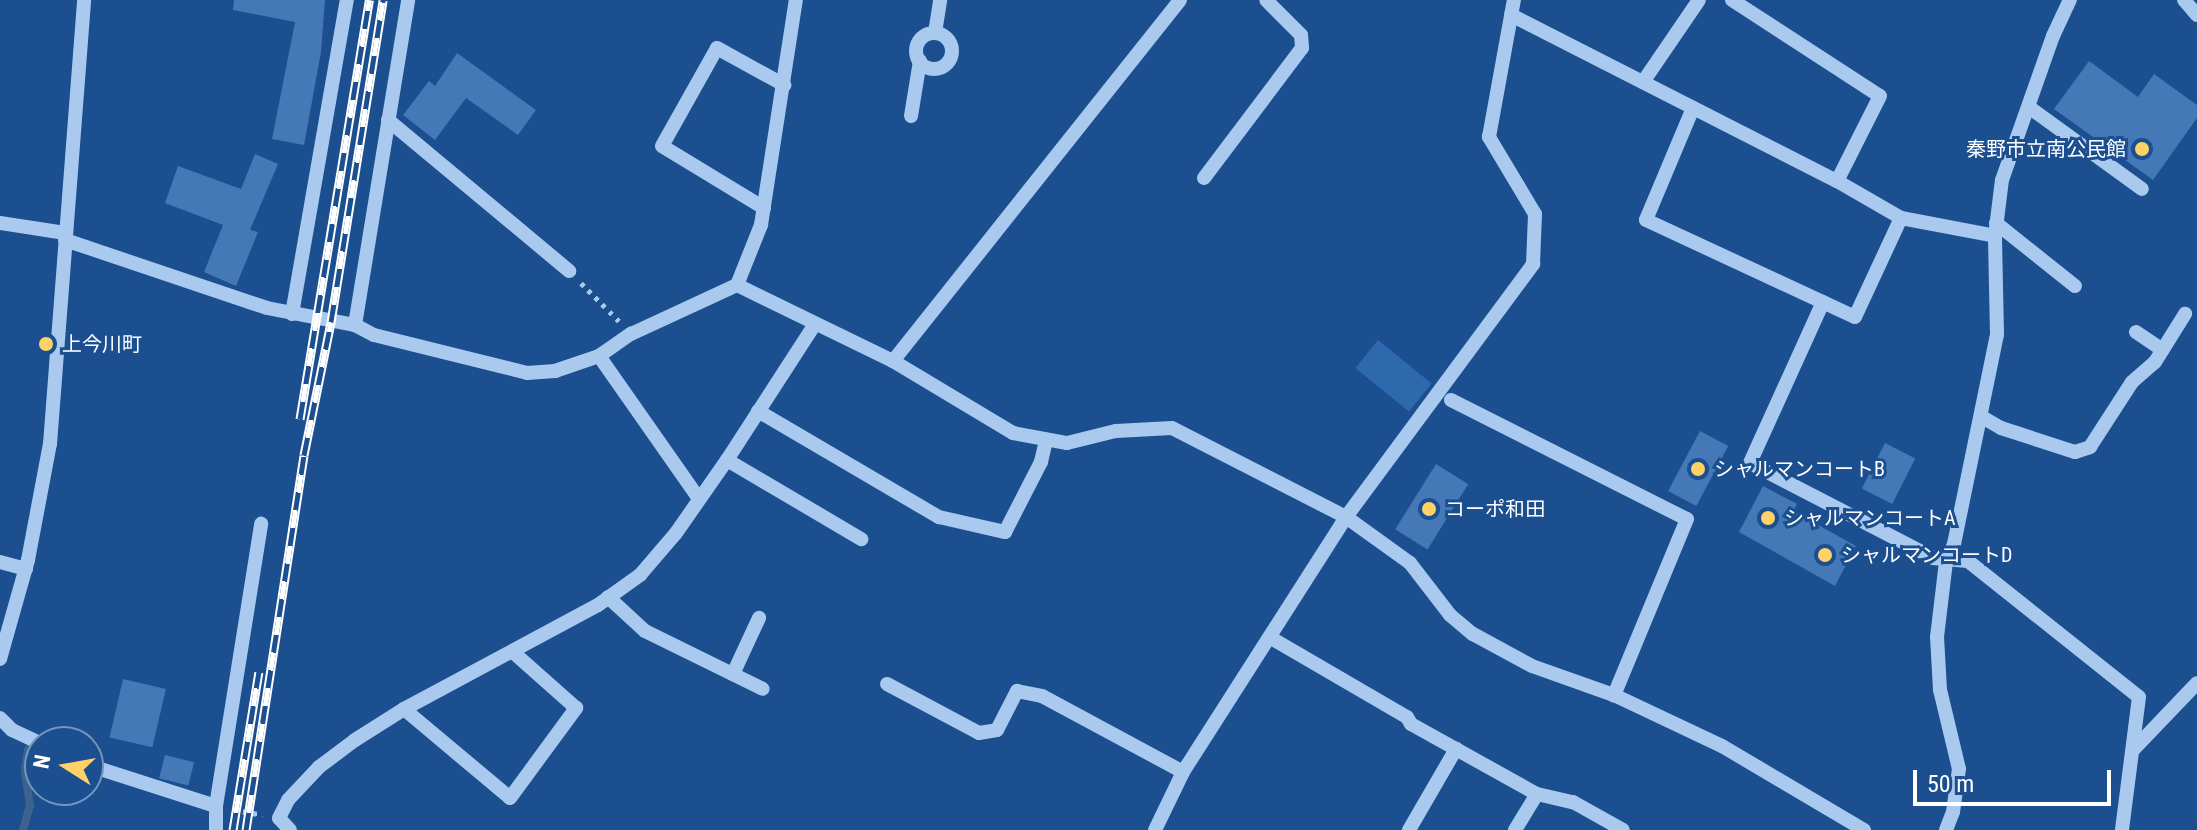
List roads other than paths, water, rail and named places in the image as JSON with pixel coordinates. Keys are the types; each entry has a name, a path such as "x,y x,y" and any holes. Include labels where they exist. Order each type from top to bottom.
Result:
{"street":[{"path":"0,659 26,569 50,444 84,0"},
{"path":"292,314 347,0"},
{"path":"355,325 408,0"},
{"path":"0,223 65,236 292,314 355,325 374,335 527,373 555,371 599,356 631,334 737,285 759,233 796,0"},
{"path":"935,33 940,0"},
{"path":"893,361 1180,0"},
{"path":"1204,178 1302,48 1301,35 1266,0"},
{"path":"1643,82 1699,0"},
{"path":"1732,0 1880,96 1837,181"},
{"path":"1946,830 1953,812 1959,769 1940,690 1937,637 1946,562 1954,544 1997,334 1996,230 2002,180 2053,36 2070,0"},
{"path":"2184,0 2197,15"},
{"path":"1155,830 1183,772 1346,517 1533,264 1535,214 1489,137 1513,4 1643,82 1837,181 1901,218 1996,230 2075,286"},
{"path":"911,116 920,61 918,43 935,33 951,44 949,62 934,69 920,61"},
{"path":"764,208 662,146 717,48 784,85"},
{"path":"1693,108 1646,220 1855,317 1901,218"},
{"path":"2030,108 2142,189"},
{"path":"388,120 569,271"},
{"path":"737,285 893,361 994,424 1067,443 1116,431 1172,428 1346,517 1410,563 1450,615 1473,634 1532,666 1614,695 1722,746 1864,830"},
{"path":"1823,302 1750,463 1946,562 1968,561 2139,697 2122,830"},
{"path":"1982,417 2001,428 2075,452 2090,447 2132,382 2155,362 2185,314"},
{"path":"290,830 279,818 288,800 319,767 404,709 513,652 640,575 727,460 815,324"},
{"path":"2136,332 2163,350"},
{"path":"599,356 699,499"},
{"path":"1451,400 1687,519 1614,695"},
{"path":"758,411 939,517 1012,534 1041,462 1046,440"},
{"path":"727,460 861,539"},
{"path":"216,830 216,806 261,524"},
{"path":"0,562 26,569"},
{"path":"608,597 645,631 763,689"},
{"path":"733,674 759,618"},
{"path":"1271,638 1537,794 1573,802 1623,830"},
{"path":"404,709 510,798 576,708 513,652"},
{"path":"2134,749 2197,683"},
{"path":"887,684 979,733 997,730 1017,691 1042,696 1183,772"},
{"path":"0,718 12,730 24,736"},
{"path":"1409,830 1456,749"},
{"path":"104,770 216,806"},
{"path":"1515,830 1537,794"}],"waterway":[{"path":"23,830 30,806"}],"railway":[{"path":"300,419 369,0"},
{"path":"246,830 304,455 331,322 383,0"},
{"path":"233,830 259,672"}],"place":[{"name":"秦野市立南公民館","path":"2142,149"},
{"name":"上今川町","path":"46,344"},
{"name":"シャルマンコートB","path":"1698,469"},
{"name":"コーポ和田","path":"1429,509"},
{"name":"シャルマンコートA","path":"1768,518"},
{"name":"シャルマンコートD","path":"1825,555"}]}
